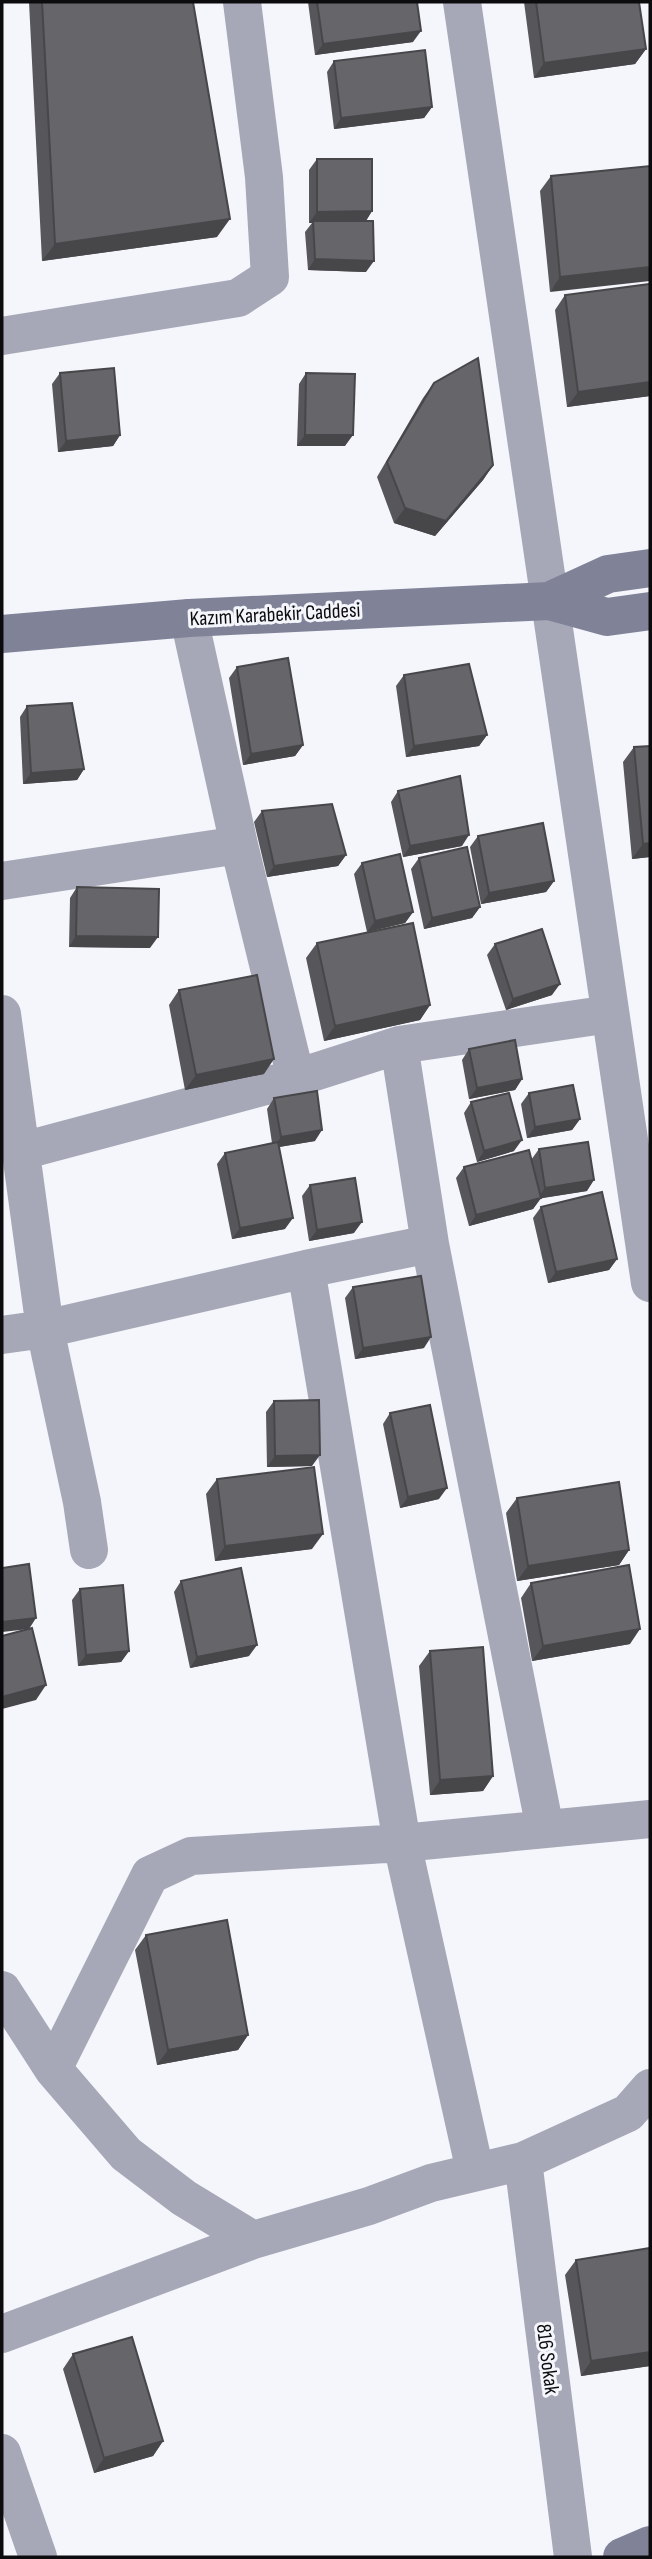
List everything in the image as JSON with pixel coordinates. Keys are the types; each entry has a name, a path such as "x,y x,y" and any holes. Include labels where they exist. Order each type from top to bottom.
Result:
{"street":[{"path":"2,336 238,299 270,277 264,177 242,2"},
{"path":"463,2 650,1283"},
{"path":"549,601 608,574 650,568"},
{"path":"549,601 607,617 650,611"},
{"name":"Kazım Karabekir Caddesi","path":"2,634 189,618 549,601"},
{"path":"189,618 239,845 296,1078"},
{"path":"2,881 239,845"},
{"path":"2,1014 45,1329 82,1502 89,1550"},
{"path":"22,1151 296,1078 398,1045 610,1014"},
{"path":"398,1045 430,1244 545,1829"},
{"path":"2,1335 45,1329 306,1269 430,1244"},
{"path":"306,1269 402,1843 475,2171"},
{"path":"53,2068 150,1875 191,1856 402,1843 650,1819"},
{"path":"2,1990 53,2068 126,2154 184,2198 253,2240"},
{"path":"2,2334 253,2240 369,2206 432,2183 523,2161 628,2113 650,2088"},
{"name":"816 Sokak","path":"523,2161 573,2557"},
{"path":"2,2453 38,2557"},
{"path":"622,2557 650,2545"}],"building":[{"path":"42,2 193,2 230,219 55,244"},
{"path":"317,2 417,2 421,31 323,44"},
{"path":"536,2 639,2 646,49 544,63"},
{"path":"425,50 432,107 341,118 334,61"},
{"path":"317,159 372,159 372,211 317,212"},
{"path":"650,166 650,267 560,277 551,176"},
{"path":"313,221 373,221 374,261 315,259"},
{"path":"650,284 650,382 578,392 565,295"},
{"path":"478,358 493,465 446,521 405,508 387,462 434,383"},
{"path":"114,368 120,435 66,441 60,373"},
{"path":"306,373 355,374 353,435 305,435"},
{"path":"288,658 303,745 251,754 237,667"},
{"path":"469,664 487,735 414,746 404,675"},
{"path":"72,703 84,769 31,773 27,706"},
{"path":"650,746 650,843 643,844 634,747"},
{"path":"460,776 469,835 410,846 398,791"},
{"path":"332,804 346,855 274,866 262,811"},
{"path":"543,823 554,881 489,893 478,836"},
{"path":"467,847 480,907 432,918 419,858"},
{"path":"400,854 413,912 375,921 362,863"},
{"path":"77,887 159,889 158,937 76,936"},
{"path":"413,923 430,1005 335,1026 317,943"},
{"path":"542,929 560,984 513,999 495,944"},
{"path":"257,975 274,1059 196,1075 179,990"},
{"path":"515,1040 522,1079 477,1088 469,1049"},
{"path":"573,1085 580,1119 535,1127 529,1093"},
{"path":"317,1091 322,1130 281,1137 274,1098"},
{"path":"509,1093 522,1140 484,1151 471,1102"},
{"path":"278,1142 293,1218 240,1228 225,1153"},
{"path":"588,1142 594,1180 545,1188 539,1149"},
{"path":"529,1150 541,1198 476,1215 464,1167"},
{"path":"355,1178 362,1222 317,1230 310,1185"},
{"path":"602,1192 617,1259 556,1272 541,1207"},
{"path":"421,1276 431,1337 363,1348 353,1287"},
{"path":"319,1400 320,1455 275,1456 274,1401"},
{"path":"430,1405 447,1488 408,1497 390,1413"},
{"path":"314,1467 323,1534 225,1546 217,1479"},
{"path":"619,1482 629,1550 528,1566 517,1498"},
{"path":"29,1564 36,1618 2,1622 2,1568"},
{"path":"629,1565 640,1629 543,1646 531,1583"},
{"path":"241,1568 257,1645 197,1657 181,1581"},
{"path":"123,1585 129,1651 86,1655 80,1589"},
{"path":"32,1628 46,1685 2,1697 2,1636"},
{"path":"483,1647 493,1776 440,1780 430,1651"},
{"path":"227,1920 248,2035 168,2050 146,1935"},
{"path":"650,2248 650,2352 591,2361 576,2260"},
{"path":"132,2337 163,2441 104,2458 73,2354"}]}
